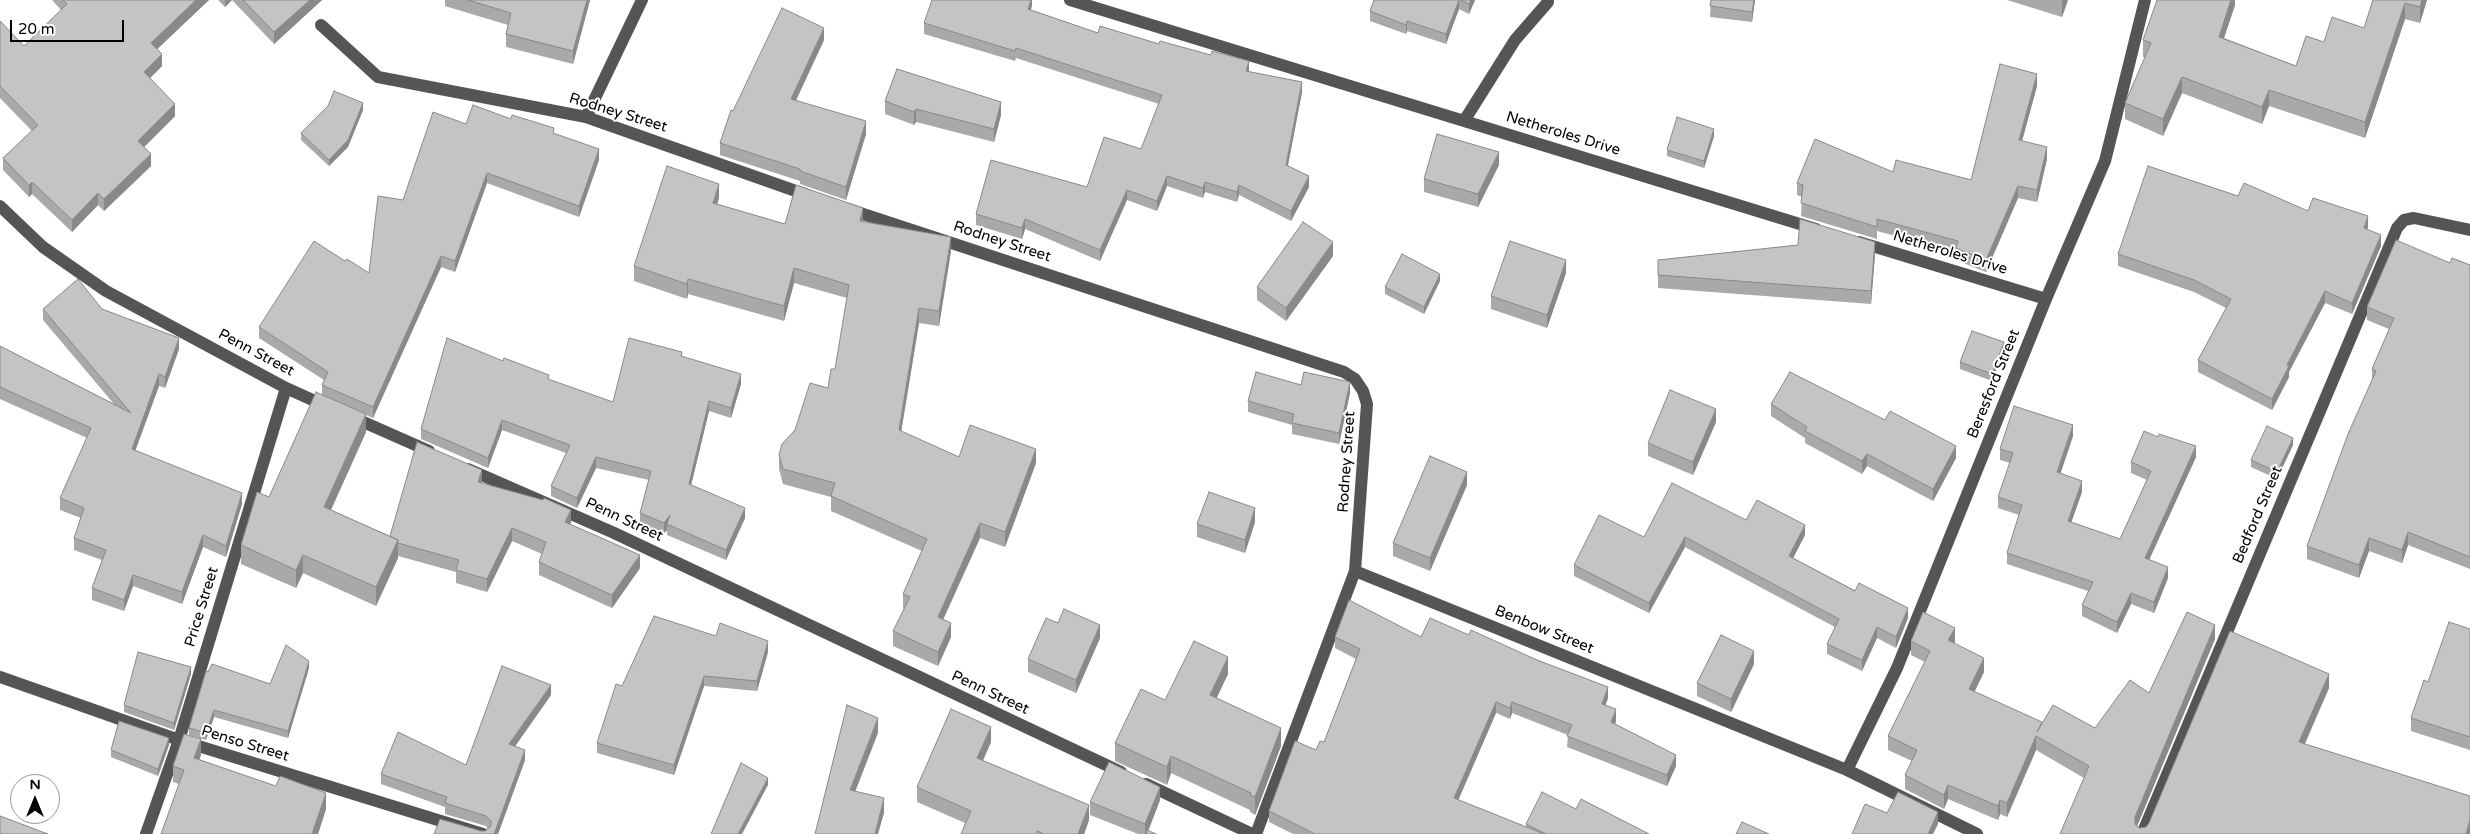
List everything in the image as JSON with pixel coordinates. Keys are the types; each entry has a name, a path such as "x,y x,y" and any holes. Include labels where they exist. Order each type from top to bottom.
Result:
{"street":[{"path":"586,117 642,0"},
{"name":"Netheroles Drive","path":"1070,0 1826,232"},
{"name":"Beresford Street","path":"1847,770 1898,668 2046,299 2105,161 2145,0"},
{"path":"1464,121 1515,40 1548,2"},
{"name":"Rodney Street","path":"321,25 378,77 586,117 831,203 1334,369 1355,379 1363,391 1367,404 1355,571"},
{"name":"Penn Street","path":"0,206 43,247 106,291 286,388 440,456"},
{"name":"Bedford Street","path":"2142,834 2397,228 2404,220 2414,218 2470,230"},
{"name":"Netheroles Drive","path":"1845,238 2046,299"},
{"name":"Price Street","path":"146,834 179,740 286,388"},
{"name":"Penn Street","path":"458,464 612,532 1254,834"},
{"path":"1254,834 1355,571"},
{"name":"Benbow Street","path":"1355,571 1847,770 1977,834"},
{"name":"Penso Street","path":"0,677 179,740 483,834"}],"building":[{"path":"63,0 196,0 151,43 162,54 144,72 175,104 138,141 151,154 104,199 98,193 72,220 32,182 29,185 3,158 38,125 0,86 0,21 24,46 67,4"},
{"path":"243,0 310,0 274,32"},
{"path":"468,0 587,0 573,51 506,34 511,13"},
{"path":"932,0 1031,0 1028,9 1098,33 1100,26 1159,44 1160,41 1211,55 1212,51 1249,61 1246,71 1302,82 1286,165 1309,176 1291,211 1239,185 1237,192 1205,182 1203,188 1167,176 1157,201 1127,190 1100,250 1025,219 1022,228 976,214 991,160 1087,187 1104,137 1141,149 1162,95 1016,48 1015,51 924,23"},
{"path":"1374,0 1459,0 1446,34 1407,21 1406,25 1370,11"},
{"path":"1461,0 1471,0 1469,4"},
{"path":"1711,0 1754,0 1752,12 1710,6"},
{"path":"2157,0 2231,0 2219,37 2296,66 2306,36 2324,42 2332,17 2364,28 2373,0 2422,0 2420,7 2405,3 2365,122 2269,90 2262,107 2182,77 2163,119 2125,103 2151,43 2143,40"},
{"path":"782,8 824,28 791,99 866,121 846,187 800,171 800,169 720,143 731,110 733,111"},
{"path":"2000,64 2037,74 2019,140 2047,147 2037,190 2018,186 1986,260 1956,248 1958,241 1877,219 1877,227 1801,203 1803,185 1797,183 1815,139 1893,172 1896,160 1971,180"},
{"path":"897,69 1001,102 994,129 916,109 914,112 885,101"},
{"path":"334,91 363,103 348,140 329,160 301,133 328,106"},
{"path":"473,105 511,119 512,115 554,128 553,133 599,149 579,206 487,173 455,261 441,256 373,407 322,385 328,372 259,327 314,241 345,261 347,259 369,273 378,196 403,200 433,112 466,124"},
{"path":"1677,117 1714,129 1704,161 1667,150"},
{"path":"1437,134 1499,152 1478,194 1424,179"},
{"path":"667,166 719,184 713,203 785,224 796,185 863,208 860,221 951,237 939,311 919,308 899,430 959,457 970,425 1036,449 1005,532 980,523 938,617 951,623 938,652 893,631 910,597 903,594 927,539 831,496 835,483 783,469 779,455 782,444 795,430 810,383 828,388 831,369 835,369 849,285 794,268 784,306 688,279 687,284 634,266"},
{"path":"2148,166 2238,196 2244,183 2308,211 2313,198 2368,216 2364,228 2381,235 2352,303 2325,291 2287,365 2289,366 2272,399 2198,360 2231,299 2194,280 2118,254"},
{"path":"1800,219 1875,242 1871,291 1658,275 1658,260 1798,245"},
{"path":"1303,222 1333,242 1286,308 1257,287"},
{"path":"2396,240 2450,263 2452,258 2470,265 2470,557 2408,532 2402,550 2369,538 2359,565 2307,546 2348,434 2376,371 2372,369 2394,318 2367,307"},
{"path":"1510,241 1566,260 1547,315 1491,296"},
{"path":"1402,254 1440,274 1424,307 1385,287"},
{"path":"78,279 102,309 179,338 165,377 159,374 132,449 242,493 226,546 203,535 182,592 133,575 124,600 92,588 106,550 74,538 84,508 60,498 91,428 0,387 0,346 131,413 43,309"},
{"path":"1972,331 2004,342 1992,374 1960,362"},
{"path":"447,338 503,361 504,358 549,375 548,379 613,402 629,338 682,352 681,356 741,374 731,408 709,401 689,484 745,508 726,550 667,524 670,515 664,523 640,513 651,471 596,457 577,498 551,486 570,445 502,420 488,458 421,429"},
{"path":"1256,372 1301,385 1304,372 1350,382 1339,433 1292,423 1294,414 1248,401"},
{"path":"1790,372 1885,420 1890,411 1956,446 1933,489 1867,454 1862,461 1805,431 1807,427 1771,404"},
{"path":"1670,390 1716,409 1693,462 1648,443"},
{"path":"316,392 366,414 324,507 398,540 376,587 303,555 296,570 241,545 257,492 269,497"},
{"path":"2014,406 2073,425 2057,472 2082,481 2068,521 2120,539 2151,471 2131,462 2144,431 2158,437 2159,434 2196,446 2145,558 2168,567 2154,602 2131,593 2117,622 2082,605 2093,582 2007,553 2022,505 1998,497 2013,453 2000,449"},
{"path":"2267,426 2293,438 2277,472 2251,460"},
{"path":"417,442 482,470 478,482 543,500 544,498 571,510 565,522 640,555 612,595 539,562 546,542 512,528 487,579 456,570 459,560 398,543 398,540 390,536"},
{"path":"1430,456 1467,472 1430,558 1393,543"},
{"path":"1672,483 1746,520 1757,500 1805,525 1789,556 1855,591 1859,583 1908,608 1896,637 1877,627 1862,660 1827,644 1839,619 1685,537 1649,603 1574,565 1599,515 1644,537"},
{"path":"1209,492 1255,508 1245,540 1197,524"},
{"path":"1349,600 1421,637 1430,618 1469,635 1471,630 1537,660 1608,687 1602,704 1616,709 1611,722 1676,755 1667,775 1567,736 1572,725 1512,702 1510,708 1496,702 1454,798 1544,834 1315,834 1269,811 1295,741 1316,750 1320,741 1324,742 1360,649 1335,637"},
{"path":"1064,609 1100,625 1076,680 1028,659 1046,618 1058,623"},
{"path":"1923,612 1955,628 1948,640 1984,658 1969,689 2042,722 2037,732 2053,705 2095,728 2130,680 2149,693 2187,612 2215,625 2135,817 2135,824 2139,828 2146,827 2149,823 2230,631 2329,674 2299,742 2470,796 2470,820 2466,834 2060,834 2089,766 2036,736 2007,803 2000,800 1998,806 1948,785 1944,795 1905,775 1917,750 1888,736 1930,651 1911,641"},
{"path":"654,616 716,636 720,623 768,641 757,681 704,676 674,765 597,743 616,684 622,686"},
{"path":"2449,622 2470,629 2470,737 2411,718 2424,680 2428,682"},
{"path":"1721,635 1754,651 1731,699 1697,683"},
{"path":"1194,641 1228,657 1210,695 1281,728 1255,797 1250,795 1251,793 1171,756 1167,767 1115,743 1141,689 1165,700"},
{"path":"286,645 309,661 288,731 214,710 206,733 189,728 206,671 208,672 212,664 270,684"},
{"path":"138,652 191,667 174,723 124,705"},
{"path":"502,666 551,685 509,744 525,750 494,834 434,834 440,819 481,831 485,831 491,826 491,821 486,816 445,803 447,797 381,774 398,732 466,765"},
{"path":"847,705 878,718 850,790 884,798 875,834 815,834"},
{"path":"951,709 991,727 977,758 1089,805 1078,834 1044,834 1037,831 1036,834 961,834 971,811 917,787"},
{"path":"119,721 169,738 158,769 111,750"},
{"path":"184,734 201,739 194,758 276,786 280,776 326,793 312,834 161,834 184,770 173,766"},
{"path":"1109,762 1160,787 1145,824 1090,802"},
{"path":"741,763 768,778 738,834 711,834"},
{"path":"1542,792 1576,809 1581,799 1649,834 1546,834 1526,824"},
{"path":"1898,792 1938,812 1928,834 1852,834 1865,804 1887,813"},
{"path":"0,816 10,820 10,824 21,824 48,834 0,834"},
{"path":"1742,822 1769,834 1736,834"},
{"path":"1147,830 1156,834 1146,834"}]}
